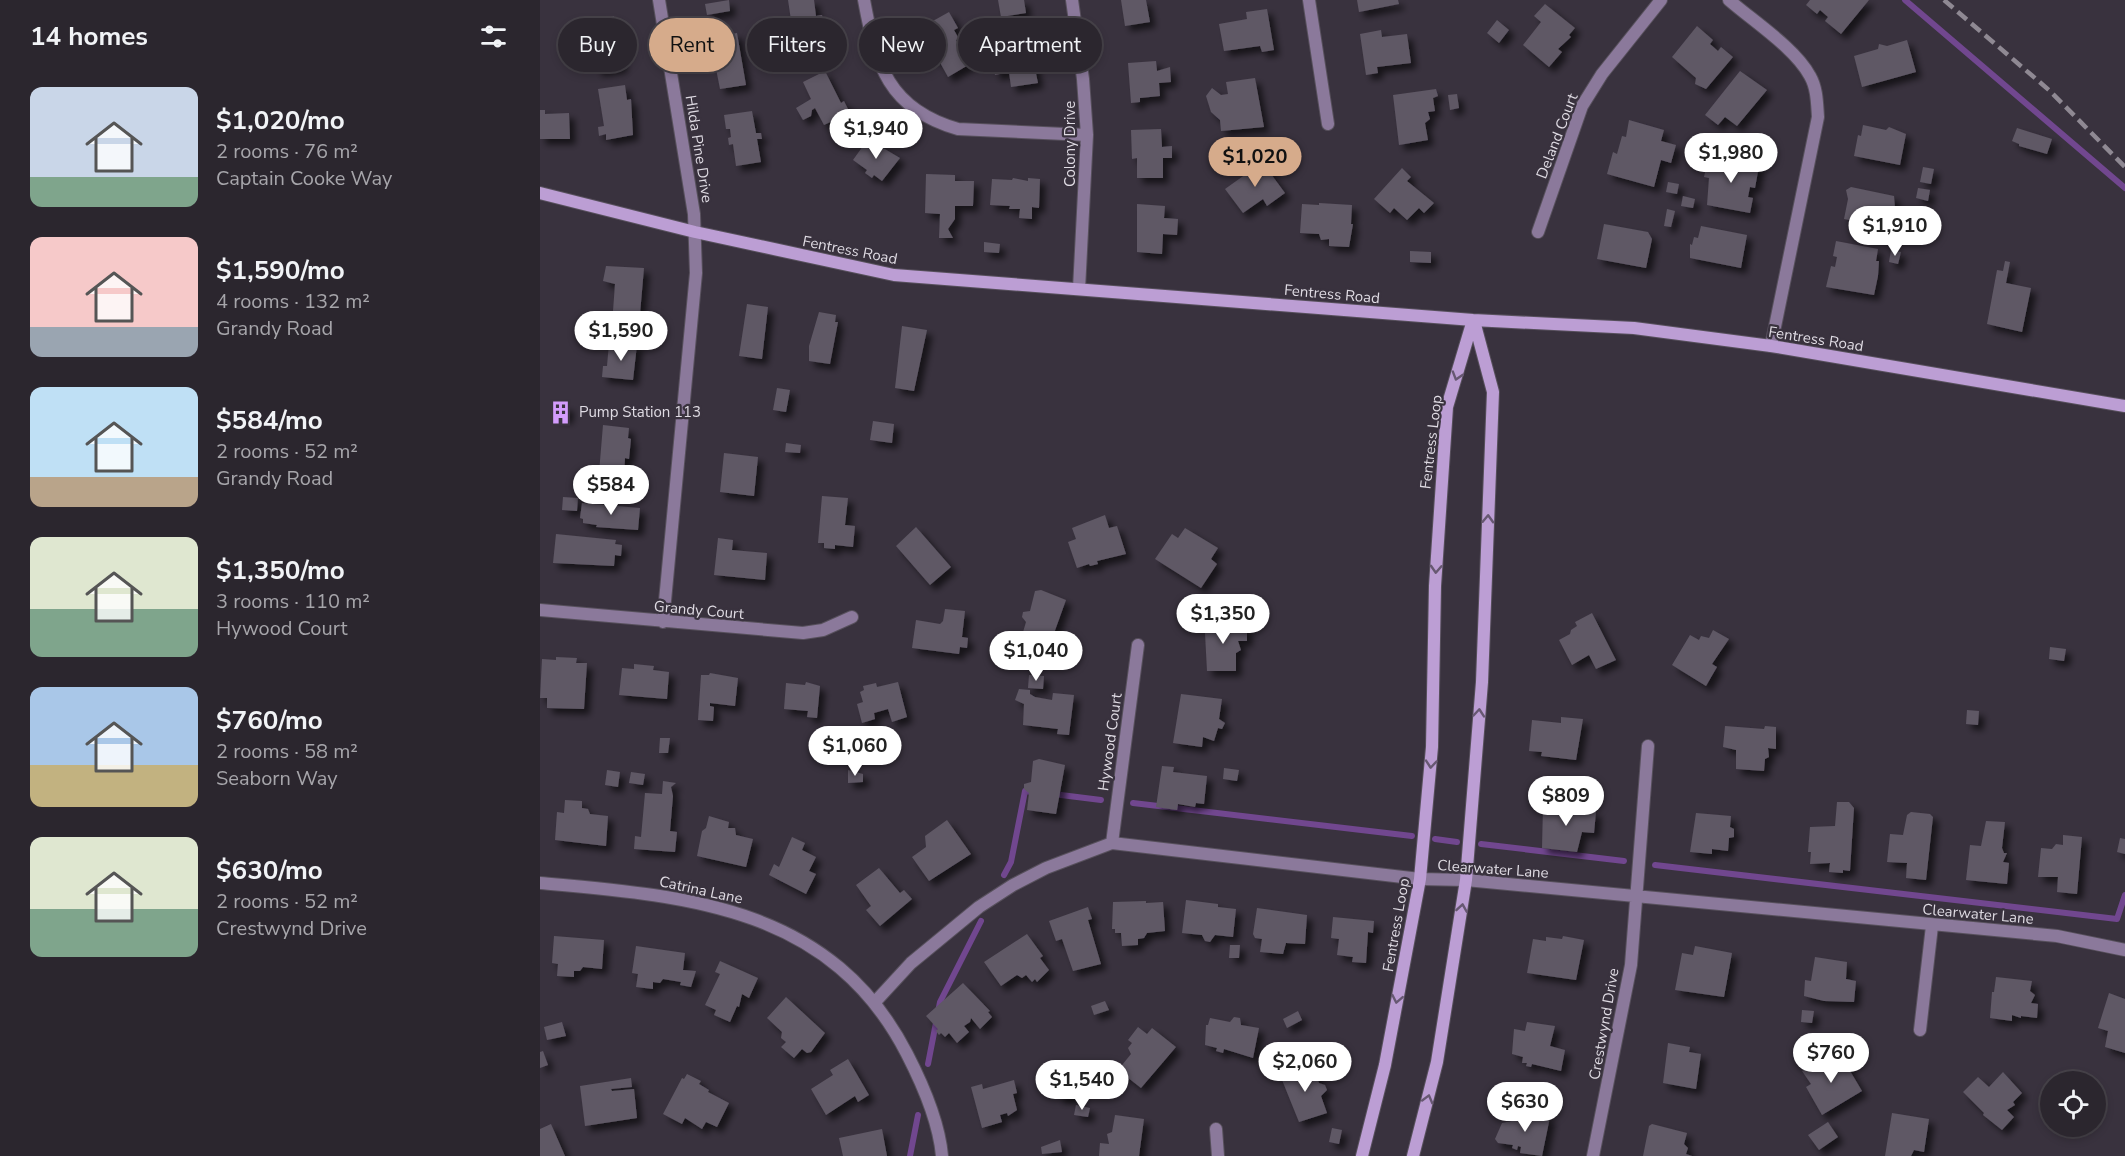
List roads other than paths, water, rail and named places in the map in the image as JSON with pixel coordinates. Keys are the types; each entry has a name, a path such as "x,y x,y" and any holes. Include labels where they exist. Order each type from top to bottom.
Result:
{"street":[{"name":"Hilda Pine Drive","path":"659,0 695,232 692,330 663,622"},
{"path":"864,0 878,62 891,88 917,112 941,124 958,129 1087,135"},
{"name":"Colony Drive","path":"1072,0 1083,79 1087,135 1079,289"},
{"path":"1309,0 1328,124"},
{"name":"Deland Court","path":"1538,232 1582,106 1602,74 1661,0"},
{"path":"1729,0 1798,60 1810,77 1817,96 1818,117 1771,346"},
{"name":"Fentress Road","path":"540,193 695,232 894,275 1473,320 1634,328 1771,346 2125,406"},
{"path":"1413,1156 1437,1062 1466,880 1482,682 1493,392 1473,320"},
{"name":"Fentress Loop","path":"1362,1156 1385,1065 1420,879 1432,747 1435,586 1447,407 1473,320"},
{"name":"Grandy Court","path":"540,610 803,633 823,630 852,617"},
{"name":"Hywood Court","path":"1112,843 1138,645"},
{"name":"Crestwynd Drive","path":"1593,1156 1631,965 1648,746"},
{"name":"Clearwater Lane","path":"875,1002 911,963 979,907 1038,872 1112,843 1420,879 1466,880 1932,926 2057,936 2125,950"},
{"name":"Catrina Lane","path":"540,883 635,892 712,905 751,916 809,945 839,968 875,1002 898,1036 916,1071 940,1136 942,1156"},
{"path":"1920,1030 1932,926"},
{"path":"1216,1129 1218,1156"}],"waterway":[{"path":"1905,0 2125,188"},
{"path":"1004,875 1011,862 1025,791 1034,792"},
{"path":"1053,794 1101,800"},
{"path":"1133,803 1412,836"},
{"path":"1435,839 1457,842"},
{"path":"1481,844 1624,861"},
{"path":"1655,865 2117,919 2125,895"},
{"path":"928,1064 940,1002 981,921"},
{"path":"910,1156 918,1115"}],"railway":[{"path":"1944,0 2050,91 2125,167"}],"place":[{"name":"Pump Station 113","path":"561,412"}]}
